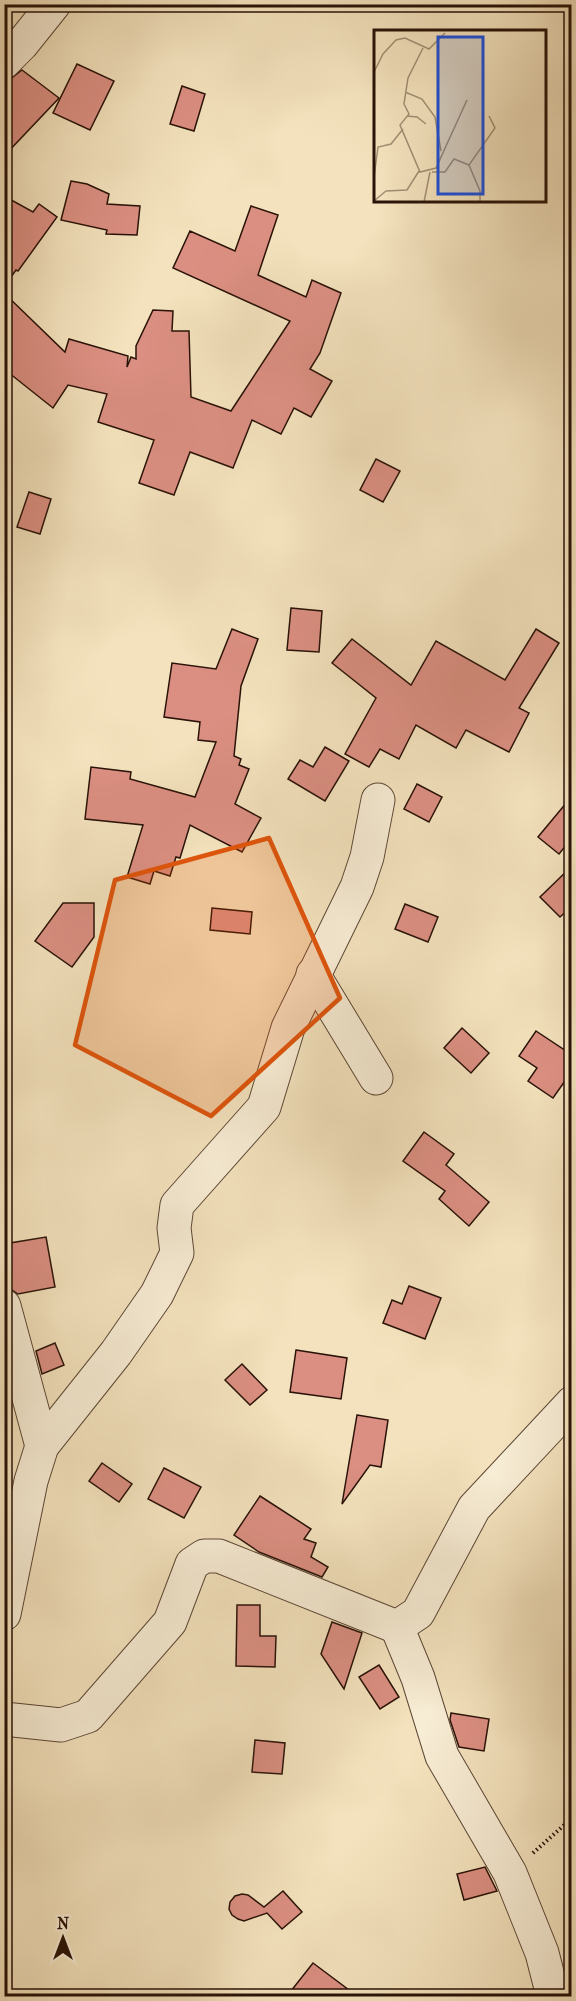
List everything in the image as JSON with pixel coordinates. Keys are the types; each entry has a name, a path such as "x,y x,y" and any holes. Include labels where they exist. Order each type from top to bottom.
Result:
{"street":[{"path":"4,62 22,44 54,4"},
{"path":"4,1614 31,1481 42,1446 116,1353 157,1294 177,1253 174,1228 177,1205 264,1107 288,1028 357,887 367,857 378,800"},
{"path":"313,974 376,1078"},
{"path":"4,1306 42,1446"},
{"path":"397,1627 418,1613 474,1508 572,1403"},
{"path":"4,1719 62,1725 88,1716 170,1622 192,1564 204,1556 219,1556 397,1627 418,1678 442,1756 510,1873 543,1953 553,1996"}],"path":[{"path":"510,1873 572,1818"}],"highlighted area":[{"path":"269,838 340,998 211,1116 75,1045 115,880"}],"building":[{"path":"77,64 114,81 90,130 53,113"},
{"path":"22,70 59,98 4,156 4,80 9,80"},
{"path":"182,86 205,94 194,131 170,124"},
{"path":"71,181 87,184 109,194 107,204 140,206 137,235 106,234 107,230 61,220"},
{"path":"4,196 33,212 39,204 57,217 4,287"},
{"path":"251,206 278,215 258,275 306,297 312,280 341,293 320,353 310,369 332,381 311,417 294,408 281,434 252,420 233,468 190,452 174,495 139,483 154,440 98,422 107,394 68,385 53,408 4,369 4,293 65,352 69,339 128,356 127,367 131,357 136,359 136,346 153,310 173,311 172,331 189,331 191,397 231,411 290,321 173,268 190,231 235,251"},
{"path":"376,459 400,471 383,502 360,490"},
{"path":"29,492 51,499 40,534 17,527"},
{"path":"291,608 322,611 319,652 287,650"},
{"path":"232,629 258,639 241,686 234,756 241,759 239,765 249,769 235,804 261,818 242,852 190,825 180,858 176,857 170,876 154,871 150,884 127,877 143,825 85,819 91,767 131,772 130,779 195,797 216,742 198,740 200,722 164,717 172,663 216,669"},
{"path":"536,629 559,643 519,708 529,713 509,752 466,730 456,748 416,725 399,759 380,749 369,767 345,754 376,698 332,663 352,639 411,685 436,641 505,680"},
{"path":"325,747 349,761 325,801 288,779 300,760 313,767"},
{"path":"417,784 442,797 429,822 404,809"},
{"path":"572,796 572,838 559,854 538,837"},
{"path":"572,866 572,906 560,917 540,897"},
{"path":"63,903 94,903 94,937 72,967 35,941"},
{"path":"405,904 438,917 428,942 395,929"},
{"path":"212,908 252,912 250,934 210,930"},
{"path":"462,1028 489,1053 471,1073 444,1048"},
{"path":"536,1031 572,1055 572,1071 553,1098 528,1081 537,1068 519,1056"},
{"path":"424,1132 454,1154 446,1165 489,1202 469,1226 439,1199 445,1191 403,1161"},
{"path":"46,1237 55,1287 18,1294 9,1288 4,1288 4,1244"},
{"path":"409,1286 441,1298 425,1339 383,1323 392,1300 402,1304"},
{"path":"55,1343 64,1365 42,1374 36,1351"},
{"path":"296,1350 347,1358 341,1399 290,1392"},
{"path":"242,1364 267,1390 250,1405 225,1380"},
{"path":"357,1415 388,1420 381,1467 370,1465 342,1504"},
{"path":"102,1463 132,1484 119,1502 89,1481"},
{"path":"164,1468 201,1487 184,1518 148,1499"},
{"path":"260,1496 311,1529 304,1539 316,1543 311,1557 328,1567 322,1577 259,1552 234,1535"},
{"path":"237,1605 260,1605 260,1636 276,1636 275,1667 236,1666"},
{"path":"332,1622 362,1633 344,1689 321,1654"},
{"path":"379,1665 399,1697 380,1709 359,1677"},
{"path":"451,1713 489,1719 484,1751 459,1747 450,1720"},
{"path":"255,1740 285,1743 282,1774 252,1772"},
{"path":"485,1867 497,1891 464,1900 457,1874"},
{"path":"283,1891 302,1912 282,1929 267,1913 244,1921 232,1915 229,1909 230,1902 235,1896 248,1895 264,1907"},
{"path":"313,1963 357,1996 287,1996"}]}
